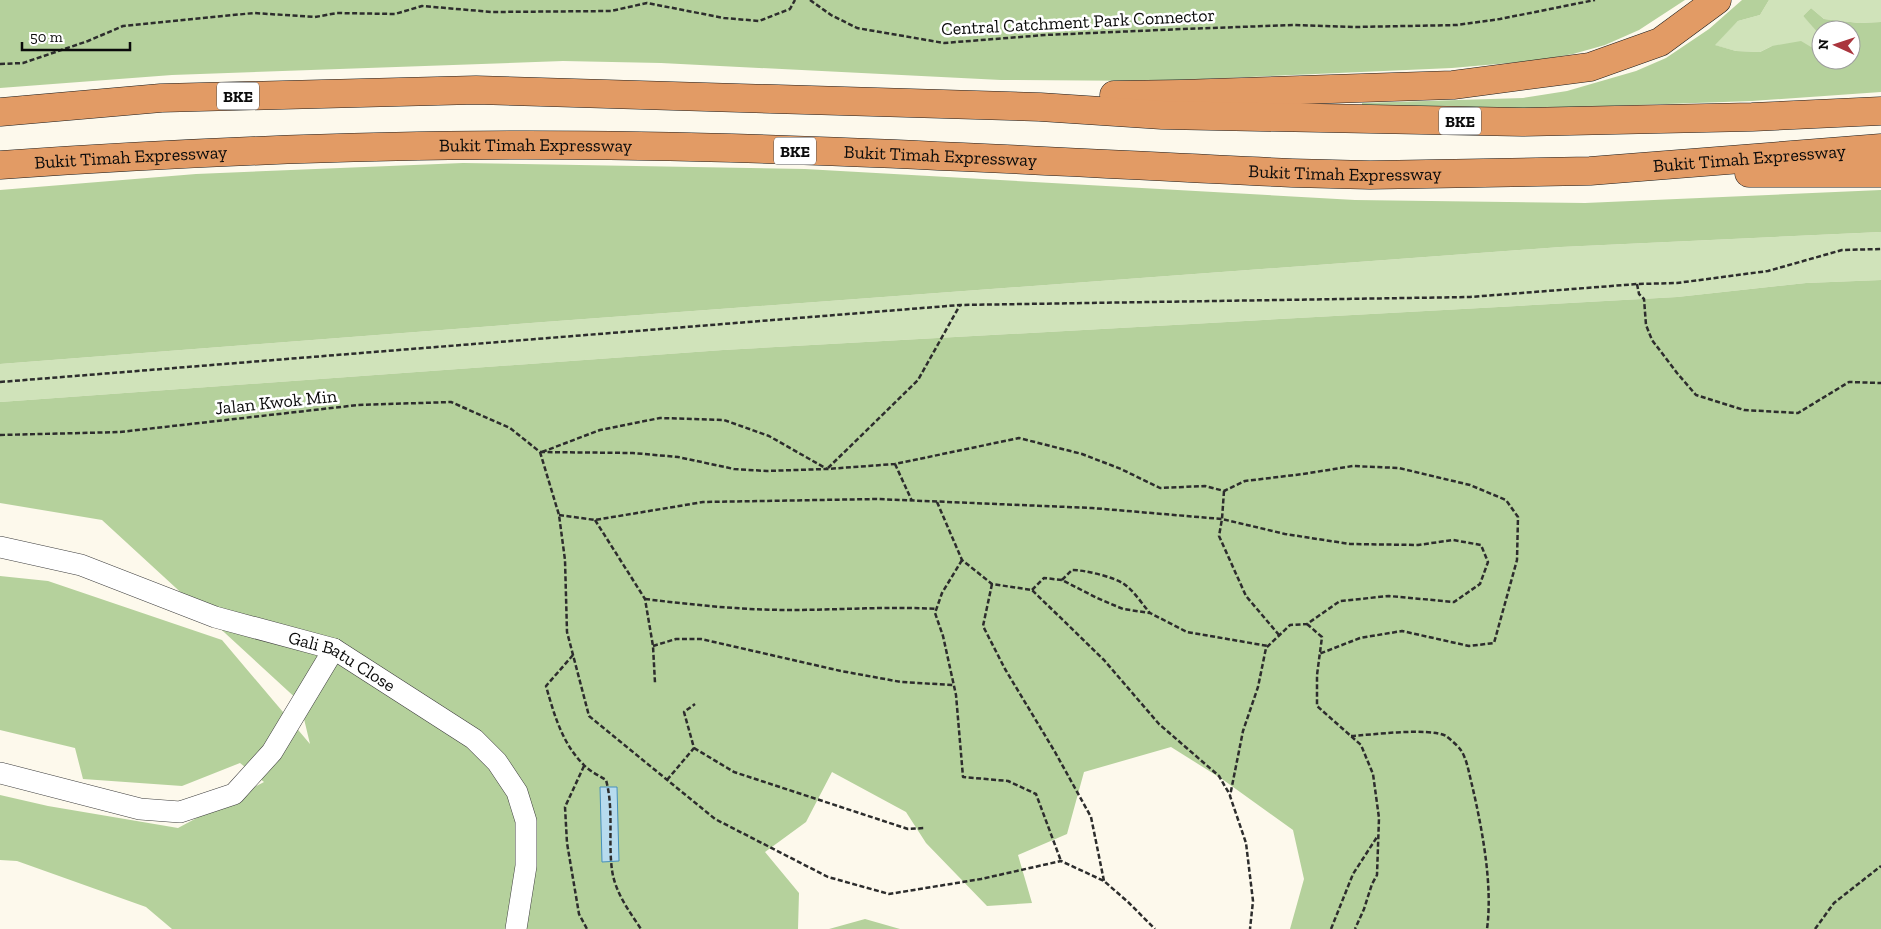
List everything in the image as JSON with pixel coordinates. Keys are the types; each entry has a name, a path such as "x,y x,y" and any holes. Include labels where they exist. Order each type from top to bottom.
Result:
{"highway":[{"path":"1040,107 1065,98 1082,95 1180,94 1453,84 1590,67 1660,42 1718,0"},
{"name":"Bukit Timah Expressway","path":"0,112 161,98 476,90 1040,107 1162,115 1522,122 1752,117 1881,111"},
{"name":"Bukit Timah Expressway","path":"0,165 279,149 528,145 765,150 1370,175 1590,171 1881,148"},
{"path":"1590,171 1881,173"}],"street":[{"name":"Gali Batu Close","path":"0,547 81,565 215,617 334,649 474,739 497,762 516,792 526,821 526,866 516,929"},
{"path":"0,772 140,809 180,812 234,794 272,752 334,649"}],"path":[{"path":"0,64 23,63 88,41 123,26 254,13 315,16 337,13 395,14 422,6 492,12 611,11 647,3 724,18 759,21 790,8 796,0"},
{"name":"Central Catchment Park Connector","path":"810,0 831,15 857,28 944,43 1046,35 1294,25 1356,27 1456,25 1500,19 1595,0"},
{"path":"0,382 960,305 1470,297 1637,284 1677,283 1768,271 1842,250 1881,249"},
{"path":"1637,284 1639,294 1644,299 1646,325 1652,340 1676,373 1696,395 1744,410 1798,413 1849,382 1881,383"},
{"path":"827,469 918,380 960,305"},
{"name":"Jalan Kwok Min","path":"0,435 120,432 358,405 451,402 510,428 540,452"},
{"path":"540,452 600,430 660,418 724,420 769,436 827,469"},
{"path":"540,452 633,453 678,457 734,469 827,469 895,464 1019,438 1082,454 1121,469 1160,488 1205,486 1224,491 1245,481 1353,466 1399,468 1470,486 1506,500 1518,517 1517,560 1494,644 1470,646 1402,632 1360,638 1320,654"},
{"path":"540,452 559,514 565,560 567,632 589,716 715,818 828,877 889,894 981,879 1061,860 1104,881 1155,929"},
{"path":"895,464 912,501"},
{"path":"1224,491 1219,536 1246,596 1280,635"},
{"path":"559,514 595,520 703,502 912,501 1092,508 1222,519 1286,534 1350,544 1418,545 1453,540 1481,544 1488,562 1480,584 1454,602 1389,596 1340,601 1307,624 1290,625 1266,648 1258,687 1243,731 1230,796"},
{"path":"937,502 962,560 992,584 1032,590 1104,660 1159,724 1220,776 1230,796 1246,843 1253,901 1250,929"},
{"path":"595,520 645,600 653,646 655,683"},
{"path":"962,560 942,593 935,614 943,636 954,685 963,777 1008,781 1036,794 1061,860"},
{"path":"1062,580 1072,570 1084,570 1123,583 1150,613"},
{"path":"1032,590 1044,578 1062,580 1097,598 1123,608 1150,613 1187,632 1268,646"},
{"path":"992,584 983,626 1005,669 1055,752 1091,817 1104,881"},
{"path":"645,600 707,606 791,610 903,606 937,609"},
{"path":"1307,624 1322,637 1316,675 1318,706 1361,745 1374,774 1379,818 1377,875 1355,929"},
{"path":"653,646 676,639 701,639 841,671 901,682 954,685"},
{"path":"573,655 546,686 559,728 577,757 584,766 606,780 610,809 612,873 624,904 641,929"},
{"path":"695,704 684,712 694,748 734,772 908,829 925,828"},
{"path":"1350,736 1415,732 1433,733 1445,736 1460,750 1467,768 1484,840 1489,914 1487,929"},
{"path":"667,780 694,748"},
{"path":"584,766 565,807 566,843 579,914 586,929"},
{"path":"1332,929 1352,874 1377,837"},
{"path":"1815,929 1834,903 1881,866"}],"green space":[{"path":"0,0 1685,0 1639,30 1605,45 1573,54 1533,61 1452,68 1157,81 1001,80 661,63 563,61 172,75 0,88"},
{"path":"1742,0 1769,0 1760,15 1738,21 1715,45 1736,51 1760,52 1772,46 1801,41 1811,47 1811,70 1861,70 1861,23 1881,22 1881,92 1752,101 1523,109 1362,108 1362,103 1523,98 1567,91 1636,71 1666,58 1709,29"},
{"path":"1769,0 1881,0 1881,22 1861,23 1861,20 1824,19 1811,8 1803,16 1811,24 1811,47 1772,46 1760,52 1736,51 1714,45 1738,21 1760,15"},
{"path":"1811,8 1824,19 1833,20 1811,20 1811,25 1803,16"},
{"path":"463,163 805,169 1355,200 1585,203 1881,190 1881,232 1561,247 0,364 0,190 196,174"},
{"path":"1881,232 1881,280 1806,283 1677,297 723,350 0,402 0,364 1561,247"},
{"path":"1881,280 1881,929 1290,929 1304,879 1293,830 1222,779 1171,747 1084,772 1067,834 1018,855 1032,903 987,906 926,843 906,812 832,772 806,822 765,852 799,893 798,929 172,929 146,907 17,861 0,860 0,795 48,806 178,828 264,782 240,763 182,786 83,779 75,748 0,730 0,576 48,581 222,640 310,744 300,702 102,520 0,503 0,402 723,350 1677,297 1806,283"},
{"path":"865,919 900,929 829,929"}],"water":[{"path":"600,787 617,787 619,861 602,862"}]}
